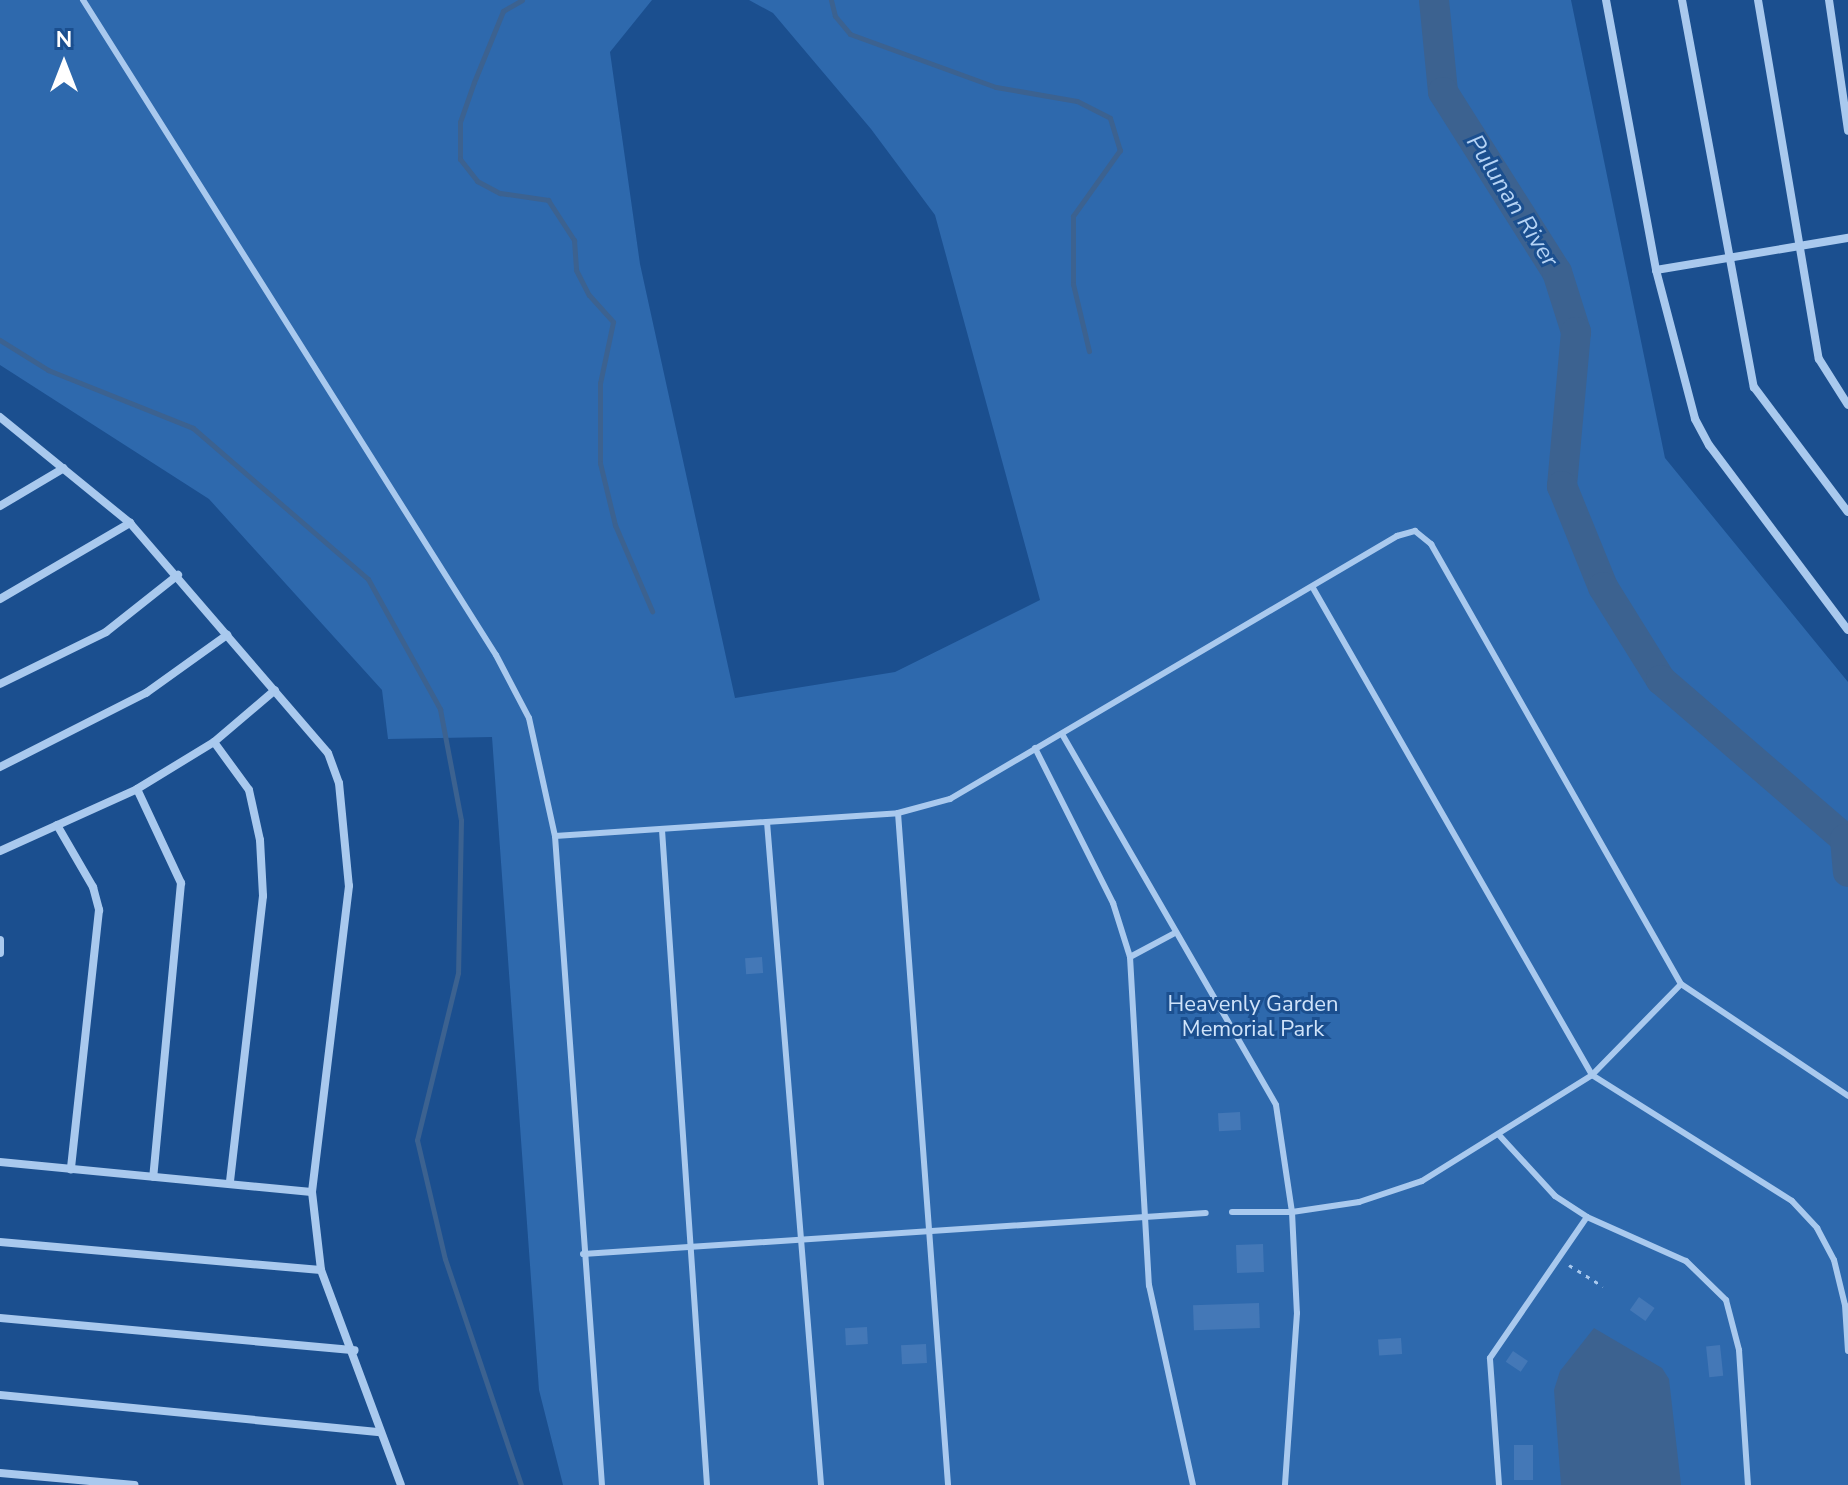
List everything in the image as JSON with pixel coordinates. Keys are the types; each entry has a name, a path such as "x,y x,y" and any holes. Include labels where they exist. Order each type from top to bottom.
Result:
{"street":[{"path":"1606,0 1656,270 1695,419 1709,445 1848,630"},
{"path":"1682,0 1754,387 1848,512"},
{"path":"1758,0 1819,359 1848,405"},
{"path":"1829,0 1848,131"},
{"path":"1656,270 1848,238"},
{"path":"0,417 130,523 178,575 328,753 339,783 349,886 312,1192 321,1270 355,1350 380,1432 401,1485"},
{"path":"0,506 64,468"},
{"path":"0,599 130,523"},
{"path":"0,684 106,632 178,575"},
{"path":"0,767 146,693 227,635"},
{"path":"0,851 137,789 214,742 275,690"},
{"path":"214,742 249,790 260,840 263,896 230,1183"},
{"path":"137,789 176,862 181,883 153,1177"},
{"path":"57,825 93,887 99,910 71,1169"},
{"path":"0,940 0,953"},
{"path":"0,1162 312,1192"},
{"path":"0,1242 321,1270"},
{"path":"0,1318 355,1350"},
{"path":"0,1395 380,1432"},
{"path":"0,1473 134,1485"}],"lane":[{"path":"83,0 515,686 537,745 555,836 602,1485"},
{"path":"555,836 898,813 950,799 1397,536 1415,531 1431,544 1681,984 1848,1096"},
{"path":"1313,588 1592,1075 1781,1194 1817,1228 1834,1260 1845,1305 1848,1351"},
{"path":"1062,734 1173,934 1276,1105 1292,1212 1297,1313 1285,1485"},
{"path":"1035,748 1113,903 1130,957 1143,1214 1157,1339 1193,1485"},
{"path":"898,813 948,1485"},
{"path":"767,822 821,1485"},
{"path":"662,830 707,1485"},
{"path":"1130,957 1173,934"},
{"path":"1232,1212 1292,1212 1392,1195 1499,1135 1592,1075 1681,984"},
{"path":"1499,1135 1539,1181 1587,1217 1686,1261 1726,1300 1739,1350 1748,1485"},
{"path":"583,1254 691,1249 1143,1214 1206,1213"},
{"path":"1499,1485 1490,1358 1587,1217"}],"path":[{"path":"1558,1258 1603,1286"}],"green space":[{"name":"Heavenly Garden Memorial Park","path":"0,0 652,0 610,52 640,264 735,698 895,672 1040,600 935,215 871,129 773,13 749,0 1571,0 1665,458 1848,682 1848,1485 563,1485 539,1390 492,737 388,739 382,690 209,499 0,365"}],"shaded area":[{"path":"1594,1328 1662,1368 1669,1379 1681,1485 1561,1485 1554,1390 1560,1371"}],"building":[{"path":"762,957 763,973 746,974 745,958"},
{"path":"1240,1112 1241,1130 1219,1131 1218,1113"},
{"path":"1263,1244 1264,1272 1237,1273 1236,1245"},
{"path":"1639,1297 1655,1308 1645,1321 1630,1310"},
{"path":"1259,1303 1260,1328 1194,1330 1193,1305"},
{"path":"867,1327 868,1344 846,1345 845,1328"},
{"path":"1401,1338 1402,1354 1379,1356 1378,1340"},
{"path":"926,1344 927,1363 902,1364 901,1345"},
{"path":"1720,1345 1723,1376 1709,1377 1706,1346"},
{"path":"1513,1351 1528,1361 1521,1372 1506,1362"},
{"path":"1514,1445 1533,1445 1533,1480 1514,1480"}],"waterway":[{"path":"522,0 503,11 474,82 460,122 460,159 477,181 500,193 548,200 574,240 576,270 589,295 613,322 600,383 600,463 615,525 652,611"},
{"path":"831,0 835,16 850,34 996,87 1077,101 1110,118 1120,150 1073,216 1073,284 1089,351"},
{"name":"Pulunan River","path":"1434,0 1443,92 1557,272 1576,332 1562,486 1603,587 1661,680 1845,839 1848,872"},
{"path":"0,340 48,370 193,428 368,579 440,709 461,820 458,973 417,1140 445,1259 521,1485"}]}
